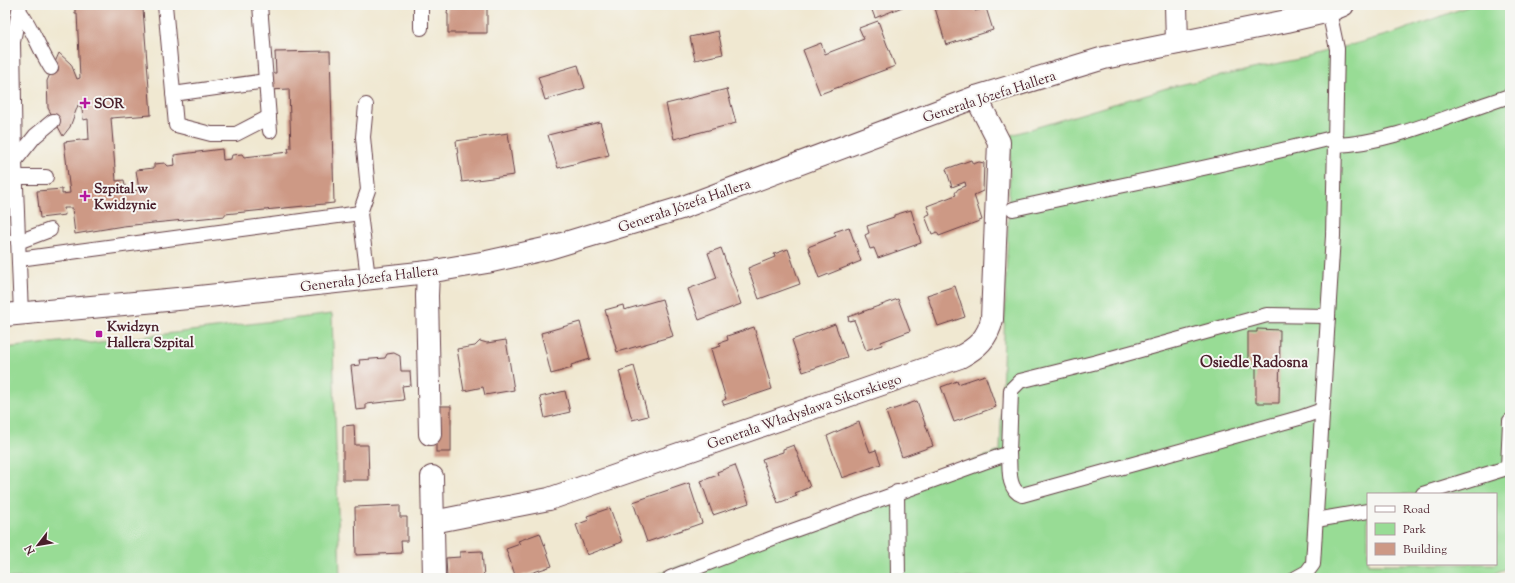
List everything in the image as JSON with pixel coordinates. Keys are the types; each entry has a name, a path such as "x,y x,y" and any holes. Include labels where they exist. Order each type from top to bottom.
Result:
{"street":[{"path":"1176,5 1177,43"},
{"name":"Generała Józefa Hallera","path":"13,314 199,297 428,272 487,262 549,248 681,208 976,97 1104,58 1237,32 1336,8"},
{"name":"Generała Władysława Sikorskiego","path":"433,522 549,499 960,357 977,346 985,338 990,328 992,318 999,142 976,97"},
{"path":"428,272 427,296 430,434"},
{"path":"432,477 434,578"}],"lane":[{"path":"165,5 176,125 212,134 236,134 269,124 260,5"},
{"path":"421,5 421,28"},
{"path":"20,8 30,26 40,50 51,68"},
{"path":"13,314 19,259 15,160 13,42 20,8"},
{"path":"1296,578 1307,572 1313,564 1333,236 1336,141 1336,8"},
{"path":"173,94 266,81"},
{"path":"1013,209 1143,180 1336,141 1356,144 1389,136 1510,96"},
{"path":"366,105 363,137 368,190 360,213 368,278"},
{"path":"15,160 35,136 53,121"},
{"path":"16,177 46,177"},
{"path":"19,259 360,213"},
{"path":"18,242 50,230"},
{"path":"1322,410 1022,495 1016,493 1012,487 1009,453 1011,390 1020,381 1097,362 1267,315 1328,316"},
{"path":"1426,493 1509,468 1510,421"},
{"path":"675,577 897,492 1009,453"},
{"path":"897,492 898,578"},
{"path":"1316,520 1367,511"}],"green space":[{"path":"1472,5 1510,5 1510,567 1483,578 647,578 1000,451 1011,135 1170,87 1308,57 1397,32"},
{"path":"332,314 340,578 5,578 5,348 77,340 91,343"}],"building":[{"path":"75,5 146,5 146,8 143,9 151,115 111,118 116,181 124,180 126,192 139,190 136,170 154,168 154,164 165,163 168,166 175,165 174,155 222,149 223,160 231,159 232,155 242,154 244,157 289,152 288,148 291,148 289,89 269,90 271,73 276,73 275,52 330,51 334,203 123,226 75,234 72,208 64,208 65,215 40,218 37,191 62,189 62,194 70,193 64,142 89,139 88,119 83,120 82,108 78,105 70,127 63,136 48,108 47,81 59,53 71,64 77,79 80,78 77,13 75,13"},
{"path":"448,5 487,5 487,33 448,33"},
{"path":"870,5 907,5 875,18"},
{"path":"946,5 973,5 975,11 986,8 993,30 946,45 935,8"},
{"path":"878,21 895,66 820,94 803,50 821,43 825,54 864,39 859,28"},
{"path":"718,31 723,54 695,60 690,37"},
{"path":"578,65 585,88 545,100 538,77"},
{"path":"727,89 736,123 674,139 666,104"},
{"path":"600,122 609,155 558,168 548,135"},
{"path":"508,133 514,175 462,182 456,141"},
{"path":"971,160 973,164 979,162 984,163 983,191 974,195 982,220 939,236 937,232 932,234 925,216 930,214 927,206 956,195 955,193 958,189 966,186 965,182 952,187 946,169"},
{"path":"911,210 921,243 878,258 874,248 870,249 865,235 869,233 867,226"},
{"path":"849,227 861,261 819,278 808,247 836,236 834,232"},
{"path":"721,248 741,304 699,320 688,289 717,278 708,253"},
{"path":"788,249 800,284 759,299 748,268 775,257 774,254"},
{"path":"955,286 965,317 938,326 927,295"},
{"path":"662,299 673,336 617,352 605,310 623,305 624,310"},
{"path":"898,299 910,331 881,342 882,345 866,350 854,320 849,321 848,317"},
{"path":"580,322 590,359 571,365 572,368 551,374 541,333"},
{"path":"835,324 847,357 803,372 792,340"},
{"path":"754,327 772,389 724,405 722,401 726,399 711,349 721,346 719,343 728,340 727,336"},
{"path":"1257,329 1280,330 1279,403 1256,403 1256,367 1248,367 1248,332 1257,332"},
{"path":"506,340 514,390 485,395 483,387 464,391 457,349 475,346 480,341 487,343"},
{"path":"394,353 400,356 401,371 410,371 411,385 402,386 404,400 366,404 366,409 356,410 351,366 360,365 359,360 385,358 387,354"},
{"path":"634,366 648,416 632,420 619,371"},
{"path":"985,375 996,407 954,422 941,387 957,381 958,384"},
{"path":"565,391 570,412 545,418 540,397"},
{"path":"917,401 933,446 902,457 886,412"},
{"path":"436,406 451,406 451,452 436,452"},
{"path":"859,422 870,452 876,450 881,464 842,478 827,436"},
{"path":"354,425 355,445 368,445 369,480 343,480 343,426"},
{"path":"794,445 810,487 795,493 797,496 778,503 762,459 783,452 783,449"},
{"path":"735,465 749,503 713,515 701,481 718,475 717,472"},
{"path":"689,483 702,523 647,542 633,502"},
{"path":"400,505 400,517 407,517 407,541 401,541 402,553 356,555 355,507"},
{"path":"610,508 622,542 587,555 576,525 589,520 587,516"},
{"path":"540,533 552,566 516,578 506,549 520,544 518,541"},
{"path":"482,551 484,578 447,578 446,558 460,557 460,552"}],"place":[{"name":"SOR","path":"85,103"},
{"name":"Szpital w Kwidzynie","path":"85,196"},
{"name":"Kwidzyn Hallera Szpital","path":"99,334"}],"district":[{"name":"Osiedle Radosna","path":"1254,362"}]}
